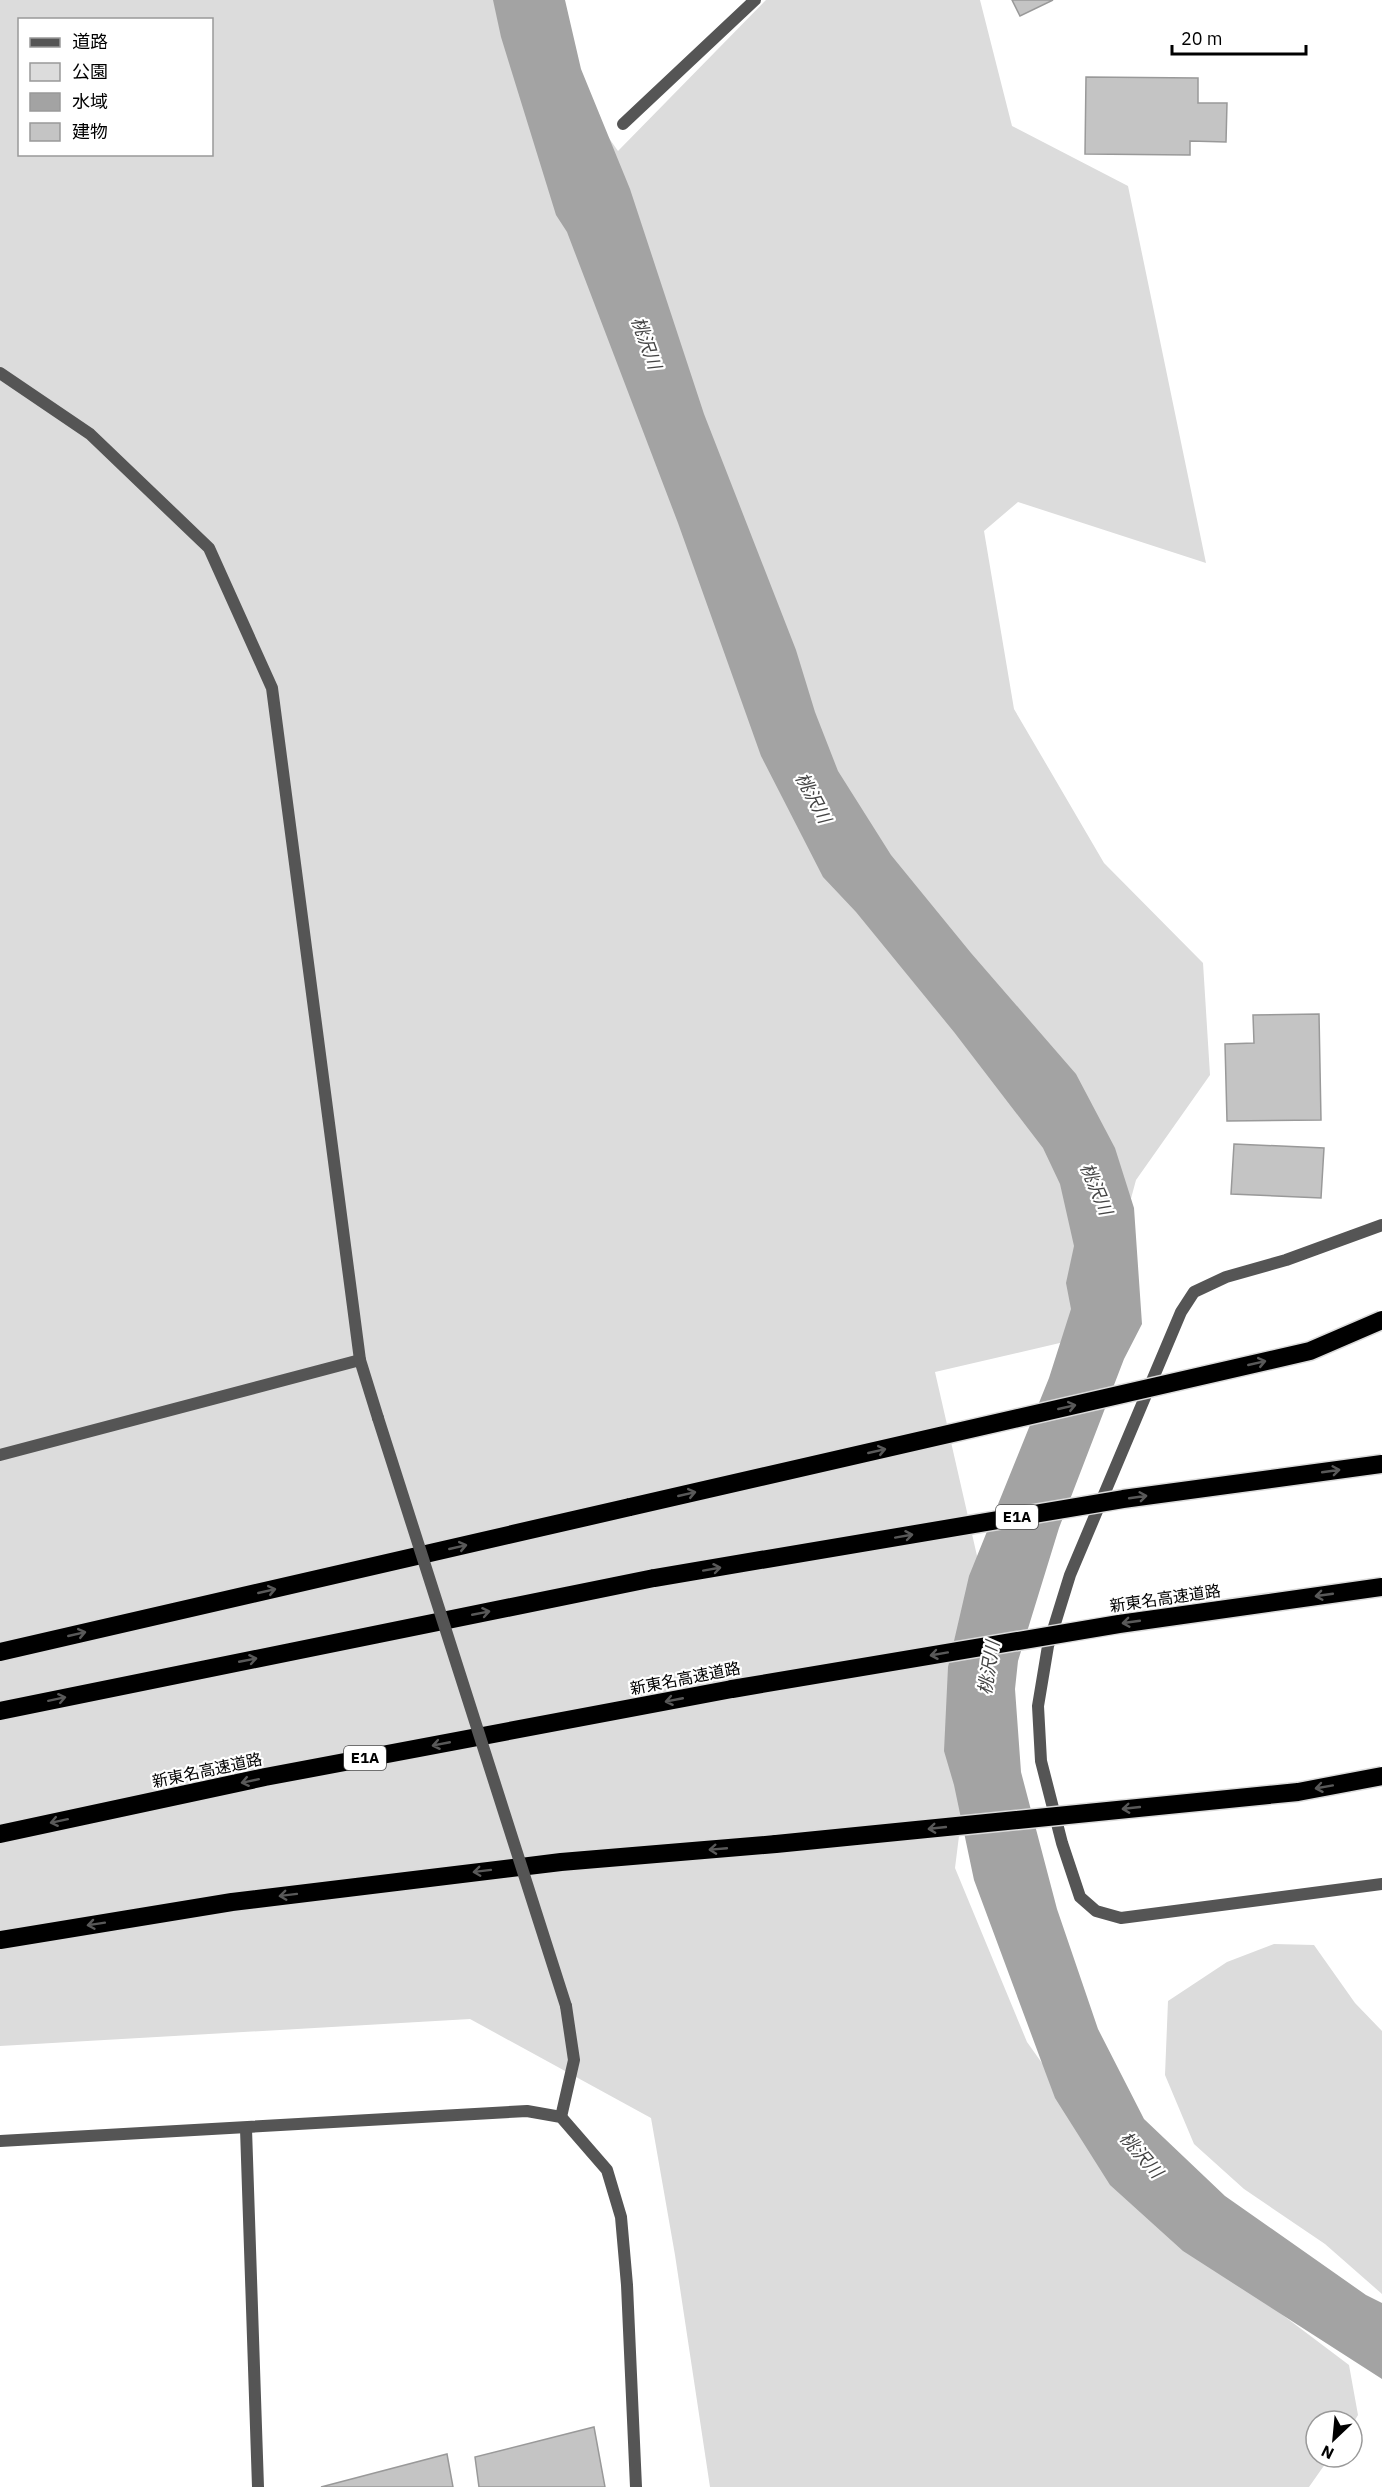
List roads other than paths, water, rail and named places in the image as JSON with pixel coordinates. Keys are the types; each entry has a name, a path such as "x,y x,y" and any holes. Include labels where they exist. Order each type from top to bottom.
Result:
{"highway":[{"path":"0,1652 1310,1351 1382,1320"},
{"name":"E1A","path":"0,1710 654,1578 1123,1499 1382,1464"},
{"name":"新東名高速道路","path":"0,1834 265,1777 732,1689 1119,1624 1382,1587"},
{"path":"0,1940 232,1902 561,1862 776,1844 1298,1792 1382,1776"}],"street":[{"path":"623,124 755,0"},
{"path":"0,373 90,434 209,548 272,688 360,1360 566,2006 574,2060 561,2117"},
{"path":"1382,1226 1286,1260 1226,1277 1194,1292 1182,1312 1070,1575 1048,1646 1038,1706 1041,1761 1062,1843 1080,1897 1096,1911 1121,1918 1382,1884"},
{"path":"0,1455 360,1360"},
{"path":"0,2141 246,2129 527,2111 561,2117 607,2170 621,2217 627,2285 636,2487"},
{"path":"246,2129 258,2487"}],"water":[{"name":"桃沢川","path":"493,0 565,0 581,69 630,189 704,414 796,650 815,712 838,771 891,855 971,953 1076,1074 1115,1148 1134,1208 1142,1324 1124,1359 1059,1528 1018,1661 1015,1689 1021,1772 1057,1909 1098,2029 1144,2119 1225,2196 1366,2295 1382,2303 1382,2379 1183,2251 1110,2185 1055,2098 1046,2074 974,1880 954,1785 944,1751 948,1667 969,1576 1049,1378 1071,1309 1066,1283 1074,1246 1060,1184 1043,1148 954,1032 856,912 823,877 761,756 678,523 567,232 556,215 501,37"}]}
